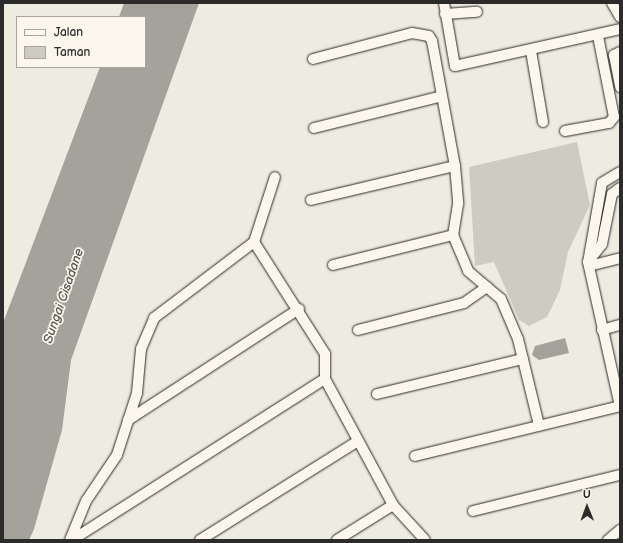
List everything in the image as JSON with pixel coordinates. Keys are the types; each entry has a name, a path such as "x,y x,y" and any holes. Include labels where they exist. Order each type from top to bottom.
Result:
{"street":[{"path":"444,3 454,66 531,51 598,36 620,29"},
{"path":"612,3 620,17"},
{"path":"445,14 477,12"},
{"path":"313,59 419,33 432,41 455,166 458,204 452,235 468,271 501,299 523,359 539,426"},
{"path":"565,131 609,123 614,117 598,36"},
{"path":"531,51 542,122"},
{"path":"620,52 614,55 620,87"},
{"path":"314,128 442,96"},
{"path":"311,200 455,166"},
{"path":"414,456 539,426 620,402 602,330 588,264 602,183 620,172"},
{"path":"71,540 86,501 117,455 137,393 141,349 154,318 254,242 275,177"},
{"path":"588,264 602,244 612,194 620,188"},
{"path":"333,265 452,235"},
{"path":"254,242 299,309 325,354 325,379 393,505 425,540"},
{"path":"588,264 620,258"},
{"path":"358,330 464,303 487,287"},
{"path":"128,420 299,309"},
{"path":"602,330 620,325"},
{"path":"376,394 523,359"},
{"path":"71,540 325,379"},
{"path":"200,540 358,441"},
{"path":"473,511 620,475"},
{"path":"337,540 393,505"},
{"path":"608,540 620,530"}],"green space":[{"path":"577,142 590,205 568,252 560,290 547,317 529,326 519,320 494,262 475,266 469,167"}],"water":[{"name":"Sungai Cisadane","path":"124,3 199,3 71,360 62,430 34,529 29,540 3,540 3,323 100,68 146,68 146,16 119,16"},
{"path":"565,338 569,353 539,360 532,355 535,346"}]}
